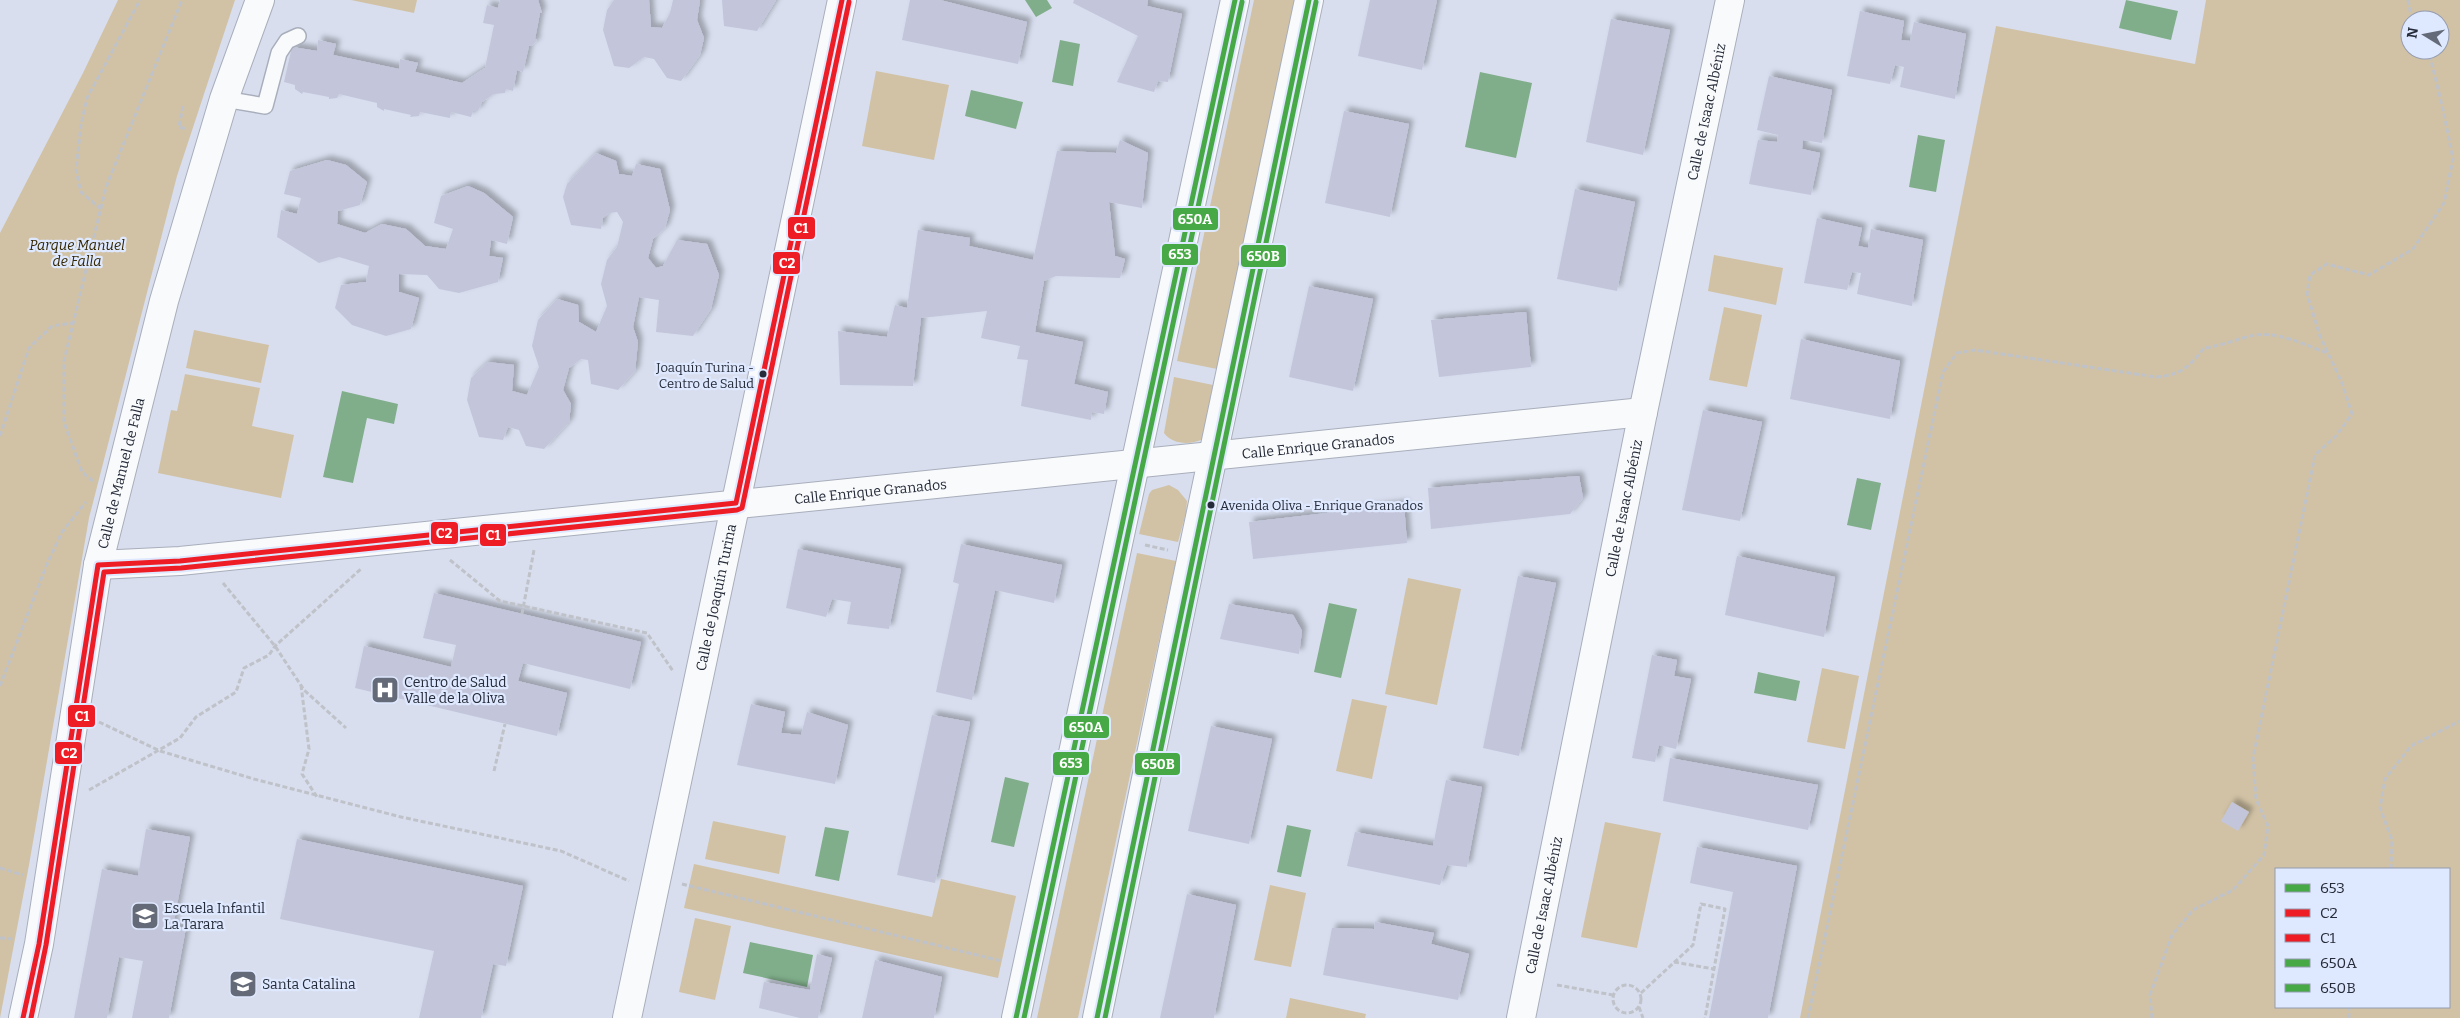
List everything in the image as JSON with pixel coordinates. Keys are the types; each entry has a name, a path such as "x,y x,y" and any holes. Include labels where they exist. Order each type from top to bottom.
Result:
{"street":[{"name":"Calle de Manuel de Falla","path":"23,1018 37,951 98,565 164,301 224,99 260,0"},
{"name":"Calle de Joaquín Turina","path":"627,1018 645,880 736,503 842,0"},
{"path":"1016,1018 1133,464 1234,0"},
{"path":"1097,1018 1309,0"},
{"name":"Calle de Isaac Albéniz","path":"1520,1018 1643,412 1730,0"},
{"name":"Calle Enrique Granados","path":"98,565 203,558 736,503 1133,464 1213,458 1643,412"}],"lane":[{"path":"224,99 265,106 279,53 287,41 298,36"}],"path":[{"path":"100,209 82,192 76,170 81,125 87,98 140,0"},
{"path":"116,497 82,472 64,422 64,361 106,187 182,0"},
{"path":"2152,1018 2150,995 2172,935 2193,910 2233,890 2264,855 2268,826 2256,799 2253,758 2263,699 2315,455 2336,436 2352,414 2342,383 2320,336 2307,294 2310,275 2327,264 2369,274 2414,249 2444,203 2453,159 2431,60"},
{"path":"0,436 29,348 52,326 73,323"},
{"path":"1808,1018 1943,372 1957,353 1975,350 2156,377 2176,376 2194,362 2204,348 2252,336 2288,338 2328,353"},
{"path":"0,686 47,564 62,532 86,501"},
{"path":"522,614 539,524"},
{"path":"60,807 180,738 196,717 236,692 244,668 269,655 275,646 408,537 500,601 647,633 677,675"},
{"path":"1117,540 1192,555"},
{"path":"203,558 275,646 300,684 346,728"},
{"path":"300,684 309,749 302,774 317,797"},
{"path":"76,711 160,751 317,797 561,851 645,880 1027,967"},
{"path":"2391,868 2392,840 2380,808 2385,779 2411,746 2460,721"},
{"path":"494,771 505,724"},
{"path":"1643,1018 1639,1007 1641,993 1693,945 1701,904 1725,909 1705,1018"},
{"path":"1674,962 1714,969"},
{"path":"1639,1007 1631,1013 1621,1012 1614,1005 1613,996 1618,988 1626,984 1635,986 1641,993"},
{"path":"1557,985 1613,996"}],"green space":[{"name":"Parque Manuel de Falla","path":"118,0 235,0 177,176 89,518 29,865 0,1018 0,233 83,73"},
{"path":"351,0 417,0 414,13"},
{"path":"1254,0 1296,0 1217,369 1177,361"},
{"path":"2206,0 2460,0 2460,1018 1800,1018 1996,26 2195,64"},
{"path":"876,71 949,85 934,160 862,146"},
{"path":"1714,255 1783,268 1776,305 1708,291"},
{"path":"1724,307 1762,315 1747,387 1709,380"},
{"path":"194,330 269,345 261,383 186,368"},
{"path":"185,374 260,388 252,426 294,435 281,498 158,473 171,410 177,411"},
{"path":"1174,377 1213,385 1203,439 1182,443 1172,440 1164,433"},
{"path":"1169,485 1178,490 1187,501 1186,513 1178,542 1139,534 1149,494 1152,490"},
{"path":"1137,553 1176,561 1078,1018 1037,1018"},
{"path":"1408,578 1461,589 1437,705 1385,694"},
{"path":"1822,668 1859,676 1845,749 1807,742"},
{"path":"1352,699 1387,706 1372,779 1336,771"},
{"path":"713,821 786,836 779,874 705,859"},
{"path":"1605,822 1661,833 1637,948 1581,937"},
{"path":"694,864 932,917 941,879 1016,896 998,978 684,908"},
{"path":"1270,885 1306,893 1291,967 1254,960"},
{"path":"695,918 731,926 715,1000 679,992"},
{"path":"1290,998 1366,1014 1365,1018 1286,1018"}],"shaded area":[{"path":"1025,0 1047,0 1052,8 1036,17"},
{"path":"2126,0 2178,11 2171,40 2119,28"},
{"path":"1060,40 1080,44 1073,86 1052,82"},
{"path":"1480,72 1532,83 1516,158 1465,147"},
{"path":"971,90 1023,102 1016,129 965,116"},
{"path":"1918,135 1945,140 1936,192 1909,187"},
{"path":"342,391 398,404 394,424 367,418 353,483 323,477"},
{"path":"1857,478 1881,483 1871,530 1847,525"},
{"path":"1329,603 1357,609 1341,678 1314,672"},
{"path":"1758,672 1800,681 1796,701 1754,693"},
{"path":"1005,777 1029,783 1014,847 991,842"},
{"path":"1287,825 1311,830 1301,877 1277,872"},
{"path":"825,827 849,831 839,881 815,876"},
{"path":"750,942 813,955 807,987 743,973"}],"building":[{"path":"500,0 538,0 542,13 540,13 535,39 537,40 532,46 529,46 523,72 517,70 513,91 506,89 505,93 494,94 482,102 478,111 473,111 471,117 451,112 450,118 420,112 419,116 410,117 411,115 384,109 384,111 377,107 377,103 339,94 337,98 329,99 329,97 303,92 302,94 295,89 295,85 284,82 292,47 317,51 318,40 336,44 333,55 399,69 400,59 418,63 415,72 462,83 485,68 494,25 483,23 487,5 498,8"},
{"path":"614,0 649,0 651,27 662,28 670,13 673,0 700,0 697,20 704,38 700,55 681,81 667,78 654,59 644,57 629,68 614,66 603,30 607,10"},
{"path":"722,0 776,0 757,31 724,26"},
{"path":"910,0 940,0 1027,22 1018,64 902,40"},
{"path":"1074,0 1148,0 1147,6 1182,14 1168,82 1158,81 1154,92 1117,82 1138,36 1073,3"},
{"path":"1370,0 1437,0 1422,70 1358,56"},
{"path":"1860,11 1904,21 1901,40 1910,41 1914,22 1966,34 1955,99 1900,87 1904,67 1895,65 1890,84 1847,76"},
{"path":"1611,19 1670,30 1643,155 1586,142"},
{"path":"1769,76 1832,90 1822,143 1803,140 1802,149 1820,153 1811,195 1749,184 1758,140 1777,142 1778,135 1757,130"},
{"path":"1344,111 1409,124 1390,217 1325,203"},
{"path":"1120,140 1148,153 1142,208 1109,202 1115,256 1125,259 1120,278 1056,276 1044,281 1035,332 1083,342 1074,384 1108,392 1104,414 1092,412 1091,420 1021,406 1028,360 1017,359 1020,346 981,338 987,311 921,318 913,386 840,385 838,331 887,337 895,305 907,308 918,230 970,238 969,246 1033,260 1057,151 1116,153"},
{"path":"596,153 616,161 619,174 632,176 636,164 660,169 670,210 665,228 653,239 648,258 656,268 663,266 677,240 707,244 719,275 711,309 693,336 656,332 659,300 639,297 633,327 638,342 635,371 618,390 591,384 588,360 581,359 569,368 563,390 571,404 569,422 544,449 526,446 519,430 508,427 503,440 479,437 467,400 471,378 488,362 514,365 512,391 527,395 539,367 532,346 538,320 557,299 578,305 579,322 596,332 607,306 601,284 607,260 617,247 623,222 617,212 609,213 603,218 601,229 571,225 563,197 567,184"},
{"path":"327,160 346,165 367,182 360,205 338,211 337,224 365,233 382,224 406,229 425,246 446,249 453,229 434,223 441,196 468,186 484,193 513,217 507,244 491,240 489,256 503,258 498,282 459,293 439,289 427,275 399,274 399,292 419,298 411,329 386,336 352,325 335,308 341,285 366,282 369,266 339,257 319,263 277,237 281,210 297,214 301,198 284,194 290,171"},
{"path":"1575,189 1635,202 1617,291 1557,279"},
{"path":"1817,218 1862,228 1858,246 1868,248 1871,229 1923,240 1912,306 1857,294 1861,273 1852,272 1847,290 1804,283"},
{"path":"1309,286 1373,299 1353,391 1289,377"},
{"path":"1526,312 1531,367 1439,377 1431,320"},
{"path":"1801,339 1900,361 1890,419 1790,399"},
{"path":"1703,410 1762,422 1740,521 1682,510"},
{"path":"1579,476 1583,498 1570,514 1431,529 1428,488"},
{"path":"1404,504 1407,543 1253,559 1249,522"},
{"path":"961,544 1062,565 1054,603 995,590 972,700 936,692 959,584 953,582"},
{"path":"798,549 901,569 889,629 847,624 851,602 832,599 826,617 786,608"},
{"path":"1737,556 1835,577 1824,637 1725,615"},
{"path":"1518,576 1556,583 1519,756 1483,748"},
{"path":"434,593 641,642 630,689 523,663 518,681 567,693 557,736 355,688 364,646 451,667 456,645 423,638"},
{"path":"1229,604 1293,615 1302,631 1299,654 1220,639"},
{"path":"1652,655 1677,660 1674,676 1691,679 1676,749 1659,745 1655,762 1632,758"},
{"path":"751,704 785,712 781,733 801,735 807,712 848,725 835,784 737,765"},
{"path":"932,715 970,722 935,883 897,875"},
{"path":"1211,726 1272,739 1249,844 1188,831"},
{"path":"1670,758 1818,785 1808,830 1663,801"},
{"path":"1446,780 1482,787 1467,867 1447,865 1440,885 1347,866 1355,832 1433,846"},
{"path":"2232,802 2249,812 2238,831 2221,821"},
{"path":"146,829 190,837 173,926 186,928 169,1018 132,1018 143,961 119,957 107,1018 74,1018 102,869 138,876"},
{"path":"297,839 523,886 506,966 493,964 481,1018 419,1018 434,951 280,919"},
{"path":"1697,847 1797,866 1768,1018 1709,1018 1733,892 1690,883"},
{"path":"1187,894 1236,905 1214,1018 1160,1018"},
{"path":"1375,922 1434,933 1431,944 1469,954 1458,1000 1323,975 1332,928 1374,929"},
{"path":"817,954 832,958 818,1018 800,1018 759,1008 764,982 810,990"},
{"path":"875,960 942,977 934,1018 862,1018"}],"transit line":[{"name":"C2","path":"23,1018 39,944 98,565 180,561 736,503 842,0"},
{"name":"653","path":"1016,1018 1235,0"},
{"name":"653","path":"1097,1018 1309,0"},
{"name":"C1","path":"31,1018 46,945 104,572 181,568 742,508 849,2"},
{"name":"650A","path":"1024,1018 1242,2"},
{"name":"650B","path":"1105,1018 1316,2"}],"place":[{"name":"Joaquín Turina - Centro de Salud","path":"763,374"},
{"name":"Avenida Oliva - Enrique Granados","path":"1211,505"},
{"name":"Centro de Salud Valle de la Oliva","path":"385,690"},
{"name":"Escuela Infantil La Tarara","path":"145,916"},
{"name":"Santa Catalina","path":"243,984"}]}
